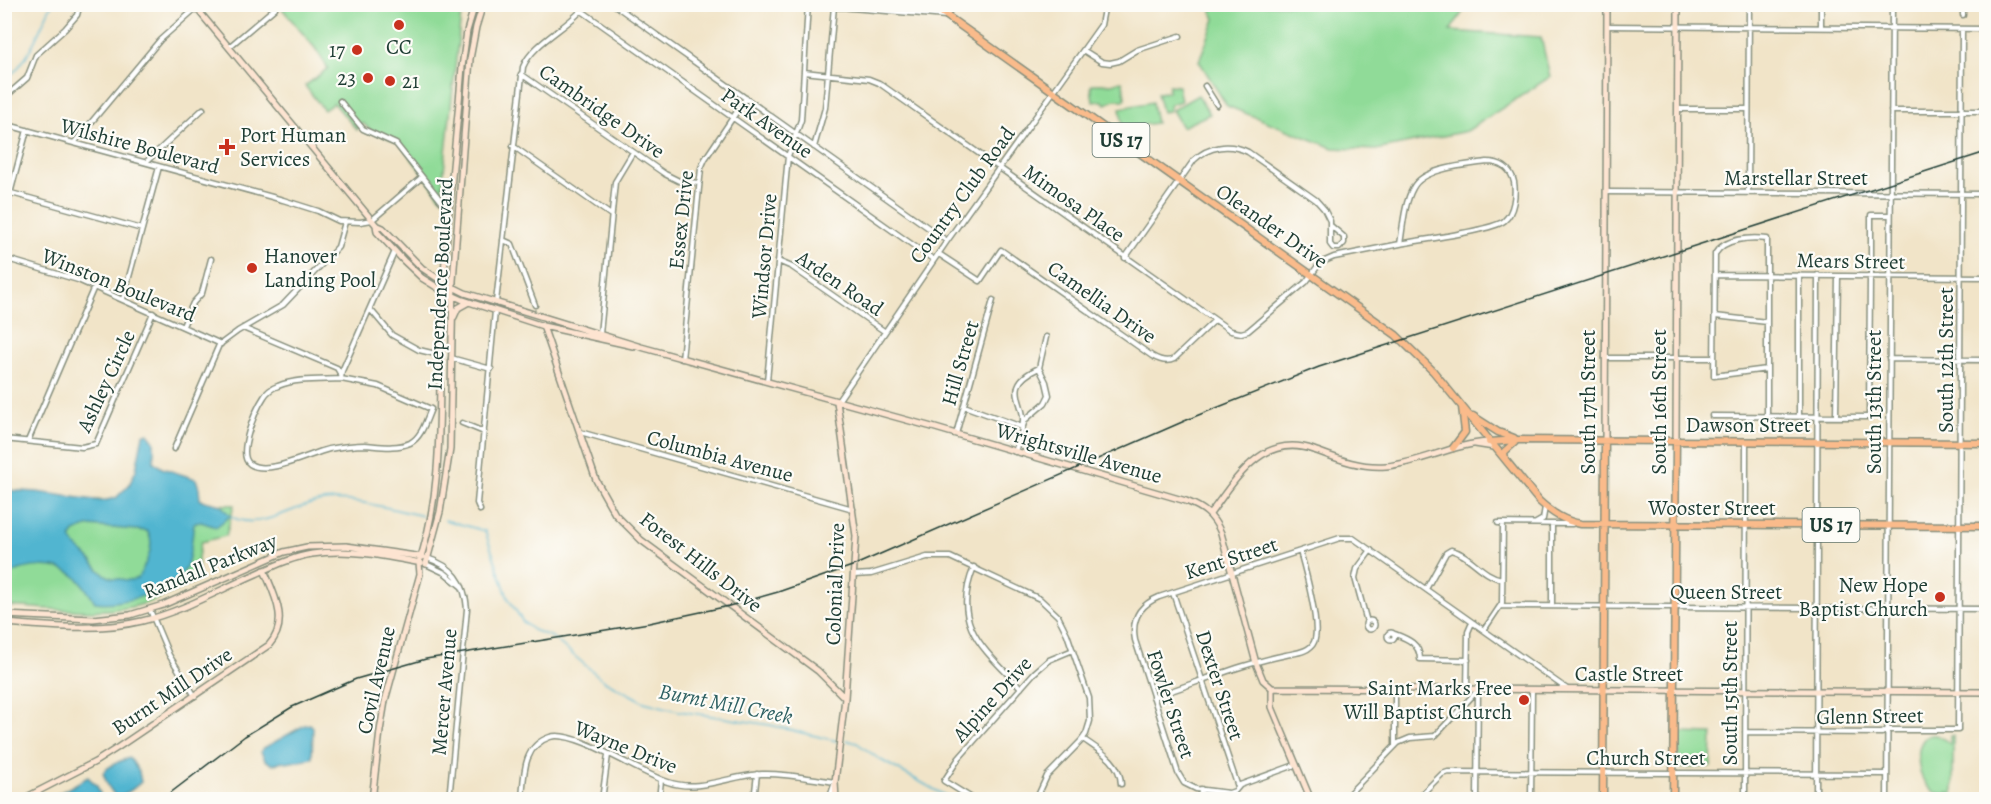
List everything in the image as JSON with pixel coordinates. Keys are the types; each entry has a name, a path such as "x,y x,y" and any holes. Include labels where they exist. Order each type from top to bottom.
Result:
{"main road":[{"name":"Oleander Drive","path":"930,4 1412,348 1470,414 1491,445 1545,507 1557,516"},
{"path":"1453,448 1465,432 1462,406"},
{"name":"US 17","path":"1470,414 1498,432 1522,440"},
{"path":"1506,462 1504,452 1506,448 1522,440"},
{"name":"Dawson Street","path":"1491,445 1522,440 1986,443"},
{"name":"South 17th Street","path":"1602,800 1605,441"},
{"name":"South 16th Street","path":"1673,800 1676,441"},
{"name":"Wooster Street","path":"1557,516 1581,524 1986,526"}],"street":[{"path":"4,98 27,78 36,55 65,29 79,12 80,4"},
{"name":"Independence Boulevard","path":"423,562 437,478 443,282 462,60 475,4"},
{"name":"Independence Boulevard","path":"423,562 440,512 450,449 453,287 470,59 483,4"},
{"path":"496,303 521,74 530,55 582,11 587,4"},
{"name":"Park Avenue","path":"613,4 947,241"},
{"path":"806,5 946,16 955,4"},
{"name":"Country Club Road","path":"837,402 947,241 1101,25 1105,4"},
{"name":"South 17th Street","path":"1605,441 1607,4"},
{"name":"South 16th Street","path":"1676,441 1678,4"},
{"path":"1748,193 1749,4"},
{"path":"1821,4 1821,27"},
{"name":"South 13th Street","path":"1887,800 1892,4"},
{"path":"1963,4 1963,15"},
{"name":"Windsor Drive","path":"767,382 788,156 801,120 806,5"},
{"path":"74,143 160,40 195,6"},
{"name":"Wrightsville Avenue","path":"195,6 376,225 383,228 422,268 443,282 496,303 641,347 956,434 1186,501 1203,508 1210,514"},
{"path":"229,47 273,6"},
{"path":"814,147 824,114 834,6"},
{"name":"Park Avenue","path":"582,11 934,260"},
{"path":"4,16 4,22"},
{"path":"1607,26 1986,29"},
{"name":"South 12th Street","path":"1958,692 1962,29"},
{"path":"1083,50 1102,62 1110,63 1119,61 1137,50 1180,36"},
{"name":"Mimosa Place","path":"804,72 876,81 1214,321 1231,331 1241,333 1248,331 1304,285 1320,263 1328,258 1491,227 1502,222 1509,215 1513,203 1514,184 1510,172 1499,164 1487,162 1424,176 1411,191 1400,244"},
{"name":"Cambridge Drive","path":"521,74 674,179 699,183"},
{"path":"1206,86 1216,105"},
{"name":"Essex Drive","path":"682,359 699,183 705,159 746,98"},
{"path":"340,101 363,129 396,144 442,202"},
{"path":"145,163 203,109"},
{"path":"1678,110 1748,109"},
{"path":"1891,111 1986,111"},
{"name":"Wilshire Boulevard","path":"4,124 318,211 345,222 372,220"},
{"path":"4,216 27,130"},
{"path":"513,146 611,215"},
{"path":"1125,258 1194,160 1204,152 1222,147 1239,148 1254,156 1316,200 1326,213 1330,226 1329,242 1331,246 1339,248 1344,243 1344,237 1330,226"},
{"path":"600,334 616,178 633,152"},
{"path":"123,299 159,167"},
{"path":"372,220 422,177"},
{"path":"4,192 142,229"},
{"name":"Marstellar Street","path":"1606,192 1986,194"},
{"path":"1712,416 1869,417 1871,215 1890,215"},
{"path":"174,449 221,344 243,328 283,305 332,254 341,241 345,222"},
{"name":"Wrightsville Avenue","path":"376,225 377,232 422,278 453,296 543,326 625,346 641,347"},
{"path":"1767,369 1714,376 1715,254 1718,249 1734,241 1767,239 1768,275 1767,416"},
{"path":"503,240 512,244 535,305"},
{"name":"Camellia Drive","path":"939,254 980,281 1001,250 1152,356 1163,361 1174,359 1214,321"},
{"path":"341,379 342,371 395,251"},
{"name":"Winston Boulevard","path":"4,258 59,273 123,299 221,344"},
{"path":"183,326 193,303 203,289 211,259"},
{"name":"Arden Road","path":"778,261 792,267 884,331"},
{"name":"Mears Street","path":"1716,275 1986,277"},
{"path":"1799,275 1799,416"},
{"path":"1816,800 1818,275"},
{"path":"1836,416 1838,276"},
{"path":"28,441 94,287"},
{"name":"Hill Street","path":"956,434 993,300"},
{"path":"453,324 458,308 469,302"},
{"path":"370,309 392,335 419,350 440,355"},
{"path":"480,510 477,503 495,311"},
{"name":"Ashley Circle","path":"4,439 82,447 96,444 153,313"},
{"path":"1715,316 1767,322"},
{"name":"Forest Hills Drive","path":"543,326 600,489 613,510 629,529 818,671 845,698"},
{"path":"243,328 337,368 341,379"},
{"path":"1022,427 1027,418 1045,403 1049,395 1040,368 1046,336"},
{"path":"451,358 491,369"},
{"path":"1605,358 1714,358"},
{"path":"1889,359 1986,360"},
{"path":"1015,452 1024,421 1017,397 1017,388 1040,368"},
{"path":"341,379 378,386 431,409 417,438 411,443 397,447 362,445 328,450 282,465 260,467 249,463 244,455 246,440 267,393 276,386 286,383 341,379"},
{"name":"Colonial Drive","path":"837,402 856,536 845,698"},
{"path":"964,406 1022,427"},
{"path":"462,423 484,432"},
{"name":"Columbia Avenue","path":"579,432 853,509"},
{"name":"South 15th Street","path":"1745,800 1746,442"},
{"name":"Dawson Street","path":"1210,514 1249,463 1267,452 1281,448 1303,448 1349,463 1382,466 1411,462 1453,448 1474,444 1491,445"},
{"path":"1533,524 1542,519 1545,507"},
{"path":"1210,514 1221,533 1256,663 1263,680 1272,688 1272,707 1311,800"},
{"name":"Wooster Street","path":"1502,579 1500,523 1581,524"},
{"path":"1552,525 1552,606"},
{"name":"Kent Street","path":"1137,615 1149,602 1340,538 1353,538 1371,550"},
{"name":"Randall Parkway","path":"4,615 99,619 120,617 150,610 298,548 330,545 423,562"},
{"path":"1367,622 1355,578 1358,569 1371,550 1568,690"},
{"path":"1426,589 1447,552 1452,550 1494,577 1502,579 1501,606 1484,630"},
{"path":"1153,697 1256,663 1307,650 1313,645 1316,635 1311,594 1300,551"},
{"name":"Randall Parkway","path":"4,623 98,627 125,625 154,618 298,557 351,552 423,562"},
{"path":"854,575 871,574 933,556 950,557 1046,603 1061,621 1091,710 1090,721 1083,739 1048,775 1036,800"},
{"path":"261,562 264,570"},
{"name":"Mercer Avenue","path":"423,562 452,571 462,583 467,609 449,800"},
{"name":"Covil Avenue","path":"372,800 385,701 423,562"},
{"path":"974,567 966,594 968,622 981,645 1021,688"},
{"name":"Burnt Mill Drive","path":"21,800 94,762 265,649 275,637 279,626 279,608 264,570"},
{"name":"Dexter Street","path":"1173,593 1238,788"},
{"name":"Queen Street","path":"1501,606 1986,609"},
{"path":"150,610 169,656 195,696"},
{"name":"Fowler Street","path":"1137,615 1134,623 1134,636 1180,778 1189,786 1201,789"},
{"path":"1467,689 1468,632 1474,623"},
{"path":"1395,634 1417,646 1420,650 1420,659 1468,660"},
{"name":"Alpine Drive","path":"975,800 944,781 959,758 1021,688 1049,660 1072,650"},
{"name":"Castle Street","path":"1272,688 1986,692"},
{"path":"1395,689 1395,747"},
{"path":"1344,800 1402,741 1437,734 1478,689"},
{"path":"1477,800 1478,689"},
{"path":"1532,690 1532,800"},
{"name":"Glenn Street","path":"1745,732 1882,733 1887,730 1958,730 1958,692"},
{"path":"836,800 835,782 845,698"},
{"name":"Wayne Drive","path":"522,800 526,760 533,748 545,739 555,736 567,736 661,780 678,785 690,786 757,774 835,782"},
{"path":"1083,739 1113,761 1120,774 1121,784"},
{"path":"602,800 608,755"},
{"path":"1200,800 1201,789 1233,792 1240,785 1295,765"},
{"name":"Church Street","path":"1416,800 1444,773 1887,774"},
{"path":"754,800 757,774"},
{"path":"659,800 661,780"},
{"path":"829,800 835,782"}],"green space":[{"path":"1468,4 1450,31 1541,37 1550,77 1467,131 1376,150 1333,148 1227,106 1199,61 1215,19 1209,5"},
{"path":"279,5 462,5 441,198 400,143 370,130 363,123 357,130 334,103 324,110 305,86 328,68 315,48"},
{"path":"1123,82 1124,100 1115,100 1106,104 1103,101 1093,102 1091,86 1093,84 1112,84"},
{"path":"1169,85 1178,86 1181,101 1171,104 1169,111 1162,112 1157,93 1168,92"},
{"path":"1198,95 1210,114 1182,127 1172,110"},
{"path":"1152,102 1156,123 1123,128 1120,108"},
{"path":"4,497 234,505 226,536 201,542 198,557 198,580 154,601 131,607 95,611 5,606"},
{"path":"1679,733 1712,734 1711,767 1679,768"},
{"path":"1936,735 1950,744 1950,735 1953,735 1953,799 1950,799 1949,793 1936,792 1926,784 1920,772 1918,758 1920,745 1926,737"}],"water":[{"path":"148,433 154,441 154,462 162,468 196,479 200,500 221,505 230,516 216,527 201,522 194,523 189,559 185,569 178,577 157,591 144,596 105,603 95,602 78,579 61,569 32,567 5,577 5,490 102,501 116,498 129,485 136,470 143,435","holes":["89,526 147,531 151,542 149,555 138,578 131,580 105,575 76,546 71,537 74,532"]},
{"path":"310,724 313,727 312,758 287,763 282,761 273,765 265,760 262,749"},
{"path":"130,758 139,772 141,782 126,793 115,796 103,773 115,764"},
{"path":"88,777 97,786 102,799 49,799"}],"waterway":[{"name":"Burnt Mill Creek","path":"4,78 12,74 26,57 52,4"},
{"name":"Burnt Mill Creek","path":"230,516 241,520 265,520 312,503 335,500 360,502 424,516"},
{"name":"Burnt Mill Creek","path":"445,520 485,531 508,598 523,622 533,630 552,637 603,680 644,702 679,711 770,725 837,741"},
{"name":"Burnt Mill Creek","path":"846,740 857,743 879,759 953,800"}],"railway":[{"path":"161,800 245,736 292,707 356,679 426,659 649,623 729,606 778,592 855,565 1196,416 1319,367 1986,152"}],"place":[{"name":"CC","path":"399,25"},
{"name":"17","path":"357,50"},
{"name":"23","path":"368,78"},
{"name":"21","path":"390,81"},
{"name":"Port Human Services","path":"227,147"},
{"name":"Hanover Landing Pool","path":"252,268"},
{"name":"New Hope Baptist Church","path":"1940,597"},
{"name":"Saint Marks Free Will Baptist Church","path":"1524,700"}]}
